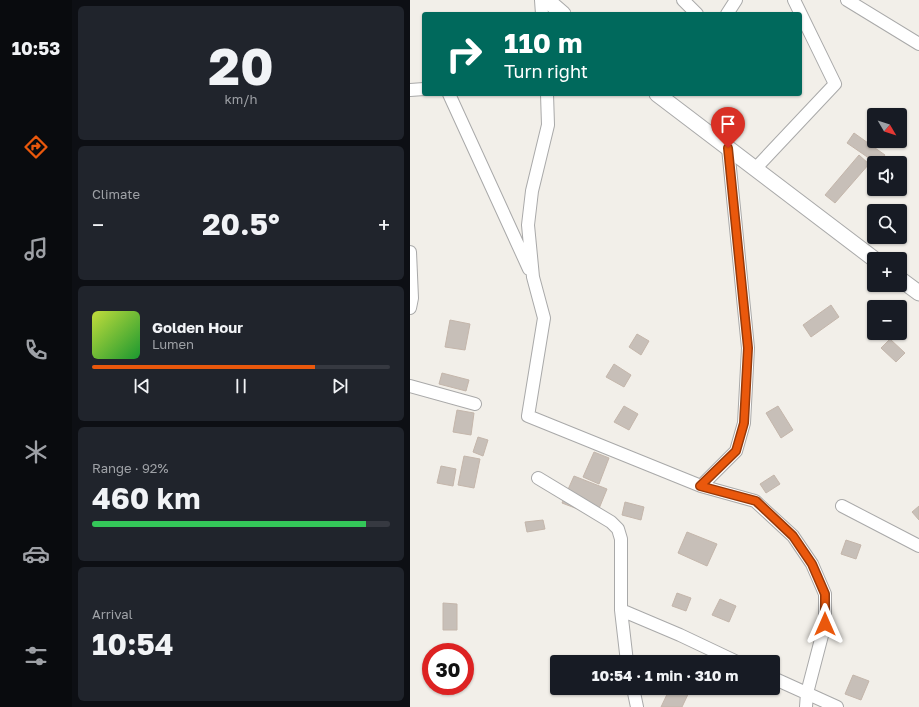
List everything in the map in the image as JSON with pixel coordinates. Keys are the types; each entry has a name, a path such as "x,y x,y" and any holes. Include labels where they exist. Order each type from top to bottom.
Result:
{"street":[{"path":"541,0 542,12"},
{"path":"547,0 561,12"},
{"path":"683,0 695,12"},
{"path":"728,12 736,0"},
{"path":"794,0 800,12"},
{"path":"848,0 919,44"},
{"path":"755,169 835,84 802,16"},
{"path":"410,90 422,89"},
{"path":"450,96 533,277"},
{"path":"547,96 548,125 532,191 528,225 533,277 544,318 528,416 700,486 756,501 793,536 812,564 825,594 825,624 807,693 806,707"},
{"path":"665,97 755,169 867,254"},
{"path":"700,486 736,451 744,423 748,348 728,148"},
{"path":"410,252 412,298 410,308"},
{"path":"907,284 919,293"},
{"path":"410,386 475,404"},
{"path":"538,478 611,522 618,529 621,539 621,610 626,655"},
{"path":"842,506 919,546"},
{"path":"621,610 722,655"},
{"path":"780,681 837,707"},
{"path":"635,695 638,707"}],"building":[{"path":"854,133 867,142 867,148 875,148 885,155 867,157 847,143"},
{"path":"859,155 867,162 867,166 835,203 825,195"},
{"path":"831,305 839,317 811,337 803,325"},
{"path":"450,320 470,324 465,350 445,347"},
{"path":"637,334 649,341 641,355 629,347"},
{"path":"889,340 891,340 905,353 896,362 881,348"},
{"path":"614,364 631,375 624,387 606,377"},
{"path":"442,373 469,380 466,391 439,384"},
{"path":"624,406 638,414 629,430 614,422"},
{"path":"778,406 793,430 781,438 766,413"},
{"path":"457,410 474,413 471,435 453,432"},
{"path":"478,437 488,440 483,456 473,452"},
{"path":"594,452 609,458 599,484 583,477"},
{"path":"464,456 480,459 474,488 458,485"},
{"path":"441,466 456,469 453,486 437,483"},
{"path":"774,475 780,484 766,493 760,484"},
{"path":"574,476 607,489 596,516 562,503"},
{"path":"625,502 644,507 641,520 622,515"},
{"path":"919,506 919,520 912,512"},
{"path":"543,520 545,529 527,532 525,522"},
{"path":"687,532 717,544 707,566 678,553"},
{"path":"846,540 861,545 856,559 841,554"},
{"path":"677,593 691,598 686,611 672,606"},
{"path":"720,599 736,606 729,622 712,615"},
{"path":"443,603 457,604 457,630 443,630"},
{"path":"853,675 869,681 861,700 845,694"},
{"path":"667,695 688,695 682,707 661,707"}],"route":[{"path":"728,148 748,348 744,423 736,451 700,486 756,501 793,536 812,564 825,594 825,624"}]}
